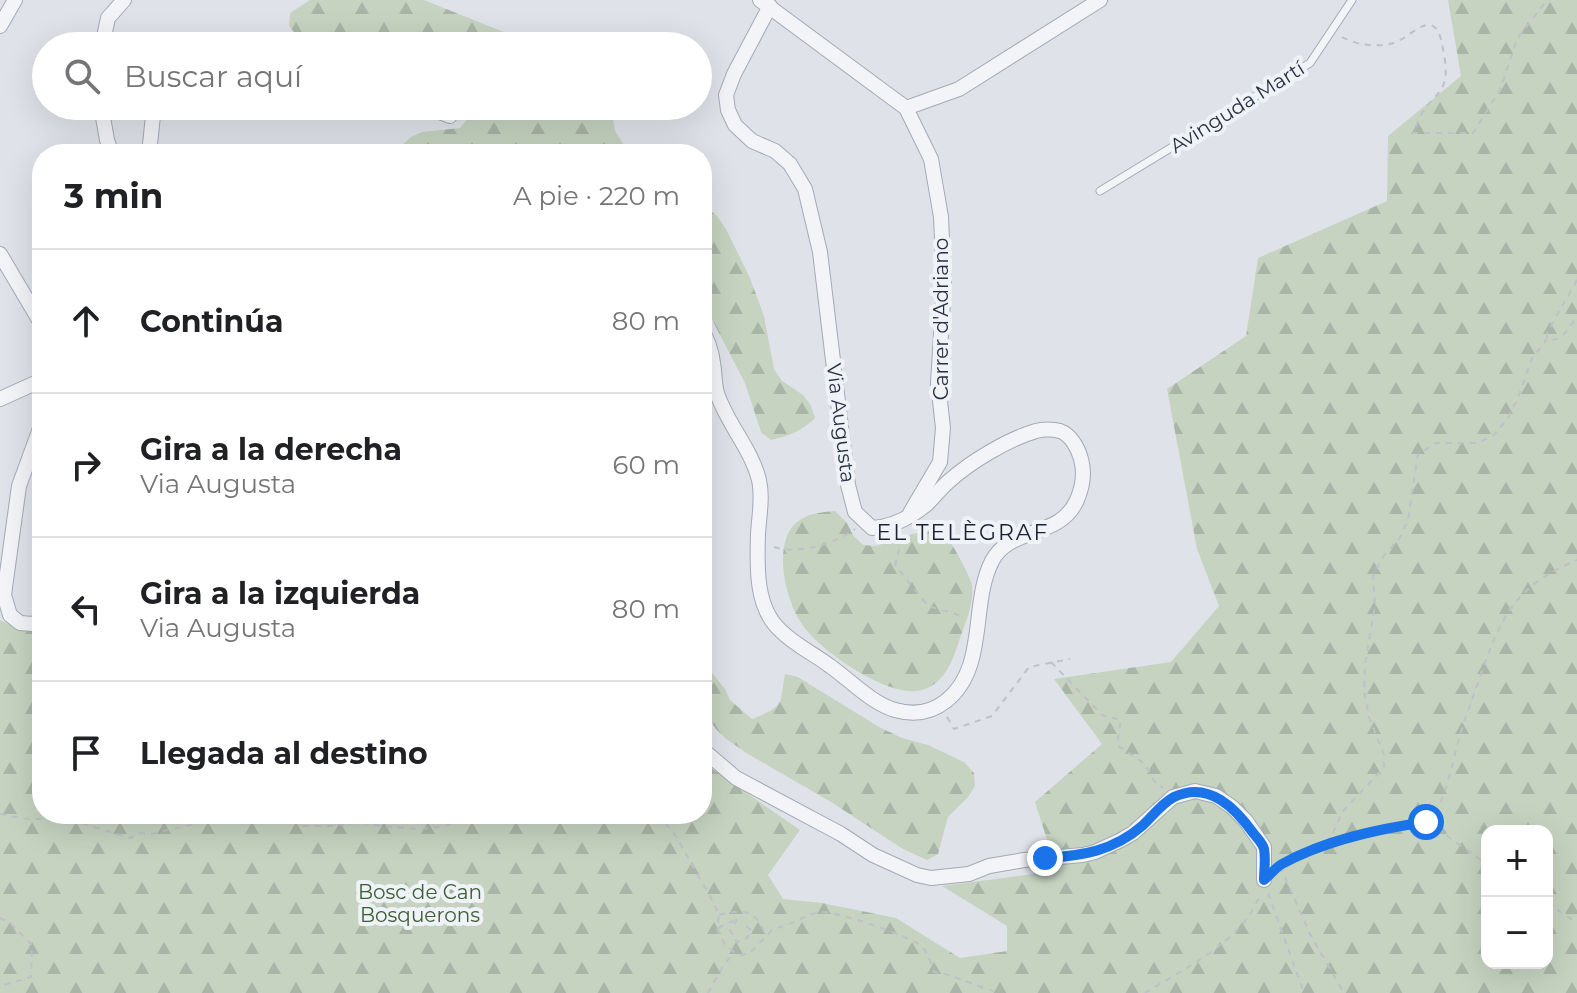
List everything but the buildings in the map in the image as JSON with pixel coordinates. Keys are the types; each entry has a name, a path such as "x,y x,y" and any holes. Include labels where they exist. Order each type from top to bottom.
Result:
{"street":[{"path":"0,26 15,0"},
{"path":"105,32 108,18 124,0"},
{"path":"906,108 959,89 1100,0"},
{"name":"Carrer d'Adriano","path":"765,3 906,108 931,159 941,217 944,285 938,383 943,428 940,462 907,517"},
{"name":"Via Augusta","path":"765,3 726,95 728,110 735,125 752,141 775,151 790,164 805,189 820,252 848,485 855,512 865,521"},
{"path":"103,120 108,144"},
{"path":"150,144 153,120"},
{"path":"0,254 32,308"},
{"path":"712,361 717,392 759,479 758,571 764,607 770,619 800,647 883,705 896,710 929,711 941,705 961,686 971,662 992,560 999,550 1020,537 1057,524 1074,508 1083,487 1083,467 1078,447 1063,432 1040,429 1015,439 958,474 927,504 907,517 886,527 872,528 865,521"},
{"path":"0,399 32,385"},
{"path":"32,450 19,486 2,590 10,615 20,623 32,623"},
{"path":"712,758 747,785 841,834 888,863 931,878 969,874 989,866 1024,860 1095,852 1133,833 1173,797 1195,791 1216,796 1246,821 1264,847 1264,880"}],"lane":[{"name":"Avinguda Martí","path":"1100,191 1310,63 1352,0"}],"path":[{"path":"1332,31 1355,45 1391,44 1417,28 1427,25 1435,27 1441,34 1446,66 1444,85 1424,110 1413,133 1473,133 1500,90 1517,39 1550,0"},
{"path":"1327,845 1343,811 1384,767 1384,755 1369,717 1364,691 1375,605 1373,576 1382,558 1399,539 1408,520 1418,454 1436,443 1478,443 1494,435 1508,418 1532,358 1547,339 1547,333 1577,280"},
{"path":"1547,339 1559,339 1577,317"},
{"path":"907,517 895,565 928,606 977,621"},
{"path":"758,542 780,549 812,547 833,542 865,521"},
{"path":"1145,993 1227,941 1241,928 1253,913 1264,880 1280,865 1327,845 1371,832 1426,822 1432,817 1450,775 1461,731 1489,650 1506,613 1544,577 1577,560"},
{"path":"941,705 954,729 992,716 1029,667 1070,659"},
{"path":"1051,662 1102,715 1121,720 1117,745 1145,764 1154,781 1173,797"},
{"path":"0,814 32,819"},
{"path":"1426,822 1481,860"},
{"path":"84,824 130,838 141,833 151,834 195,824"},
{"path":"299,824 347,824"},
{"path":"370,824 421,829 450,824"},
{"path":"666,824 710,896 719,915 717,929 724,943 734,952 742,955 752,951 774,928 785,928 800,917 824,911 854,918 909,939 923,946 934,972 998,993"},
{"path":"1280,865 1310,934 1344,993"},
{"path":"1264,880 1304,993"},
{"path":"1553,907 1577,923"},
{"path":"719,915 742,910 753,915 766,937"},
{"path":"0,918 10,923 32,945 31,977 0,986"},
{"path":"717,929 737,919 730,931 737,942 745,940 752,931 745,925 743,927"},
{"path":"708,993 734,952"}],"green space":[{"path":"310,0 424,0 504,32 294,32 289,26 290,13"},
{"name":"Bosc de Can Bosquerons","path":"1448,0 1577,0 1577,993 0,993 0,620 23,631 32,631 32,824 712,824 712,769 800,830 768,875 783,899 822,903 896,918 960,958 1007,951 1007,926 942,886 1057,871 1035,802 1102,744 1054,679 1171,662 1219,606 1197,549 1167,389 1246,336 1258,258 1387,201 1388,136 1461,76"},
{"path":"466,120 613,120 615,131 623,144 403,144 422,132 460,128"},
{"path":"712,212 726,229 750,278 764,316 774,369 781,380 803,395 815,418 789,435 771,440 761,432 745,383 712,320"},
{"path":"835,511 863,545 876,546 912,534 937,530 947,537 957,553 972,585 971,605 950,664 934,685 916,691 902,690 869,678 820,644 800,621 786,583 783,554 786,540 800,520 817,513"},
{"path":"712,673 730,700 752,719 771,711 779,703 785,674 798,677 879,727 964,762 974,773 975,786 948,817 938,854 927,860 903,849 831,802 748,754 712,724"}],"district":[{"name":"EL TELÈGRAF","path":"963,532"}],"route":[{"path":"1045,858 1083,855 1109,846 1133,833 1173,797 1195,791 1216,796 1246,821 1264,847 1264,880 1280,865 1327,845 1426,822"}]}
